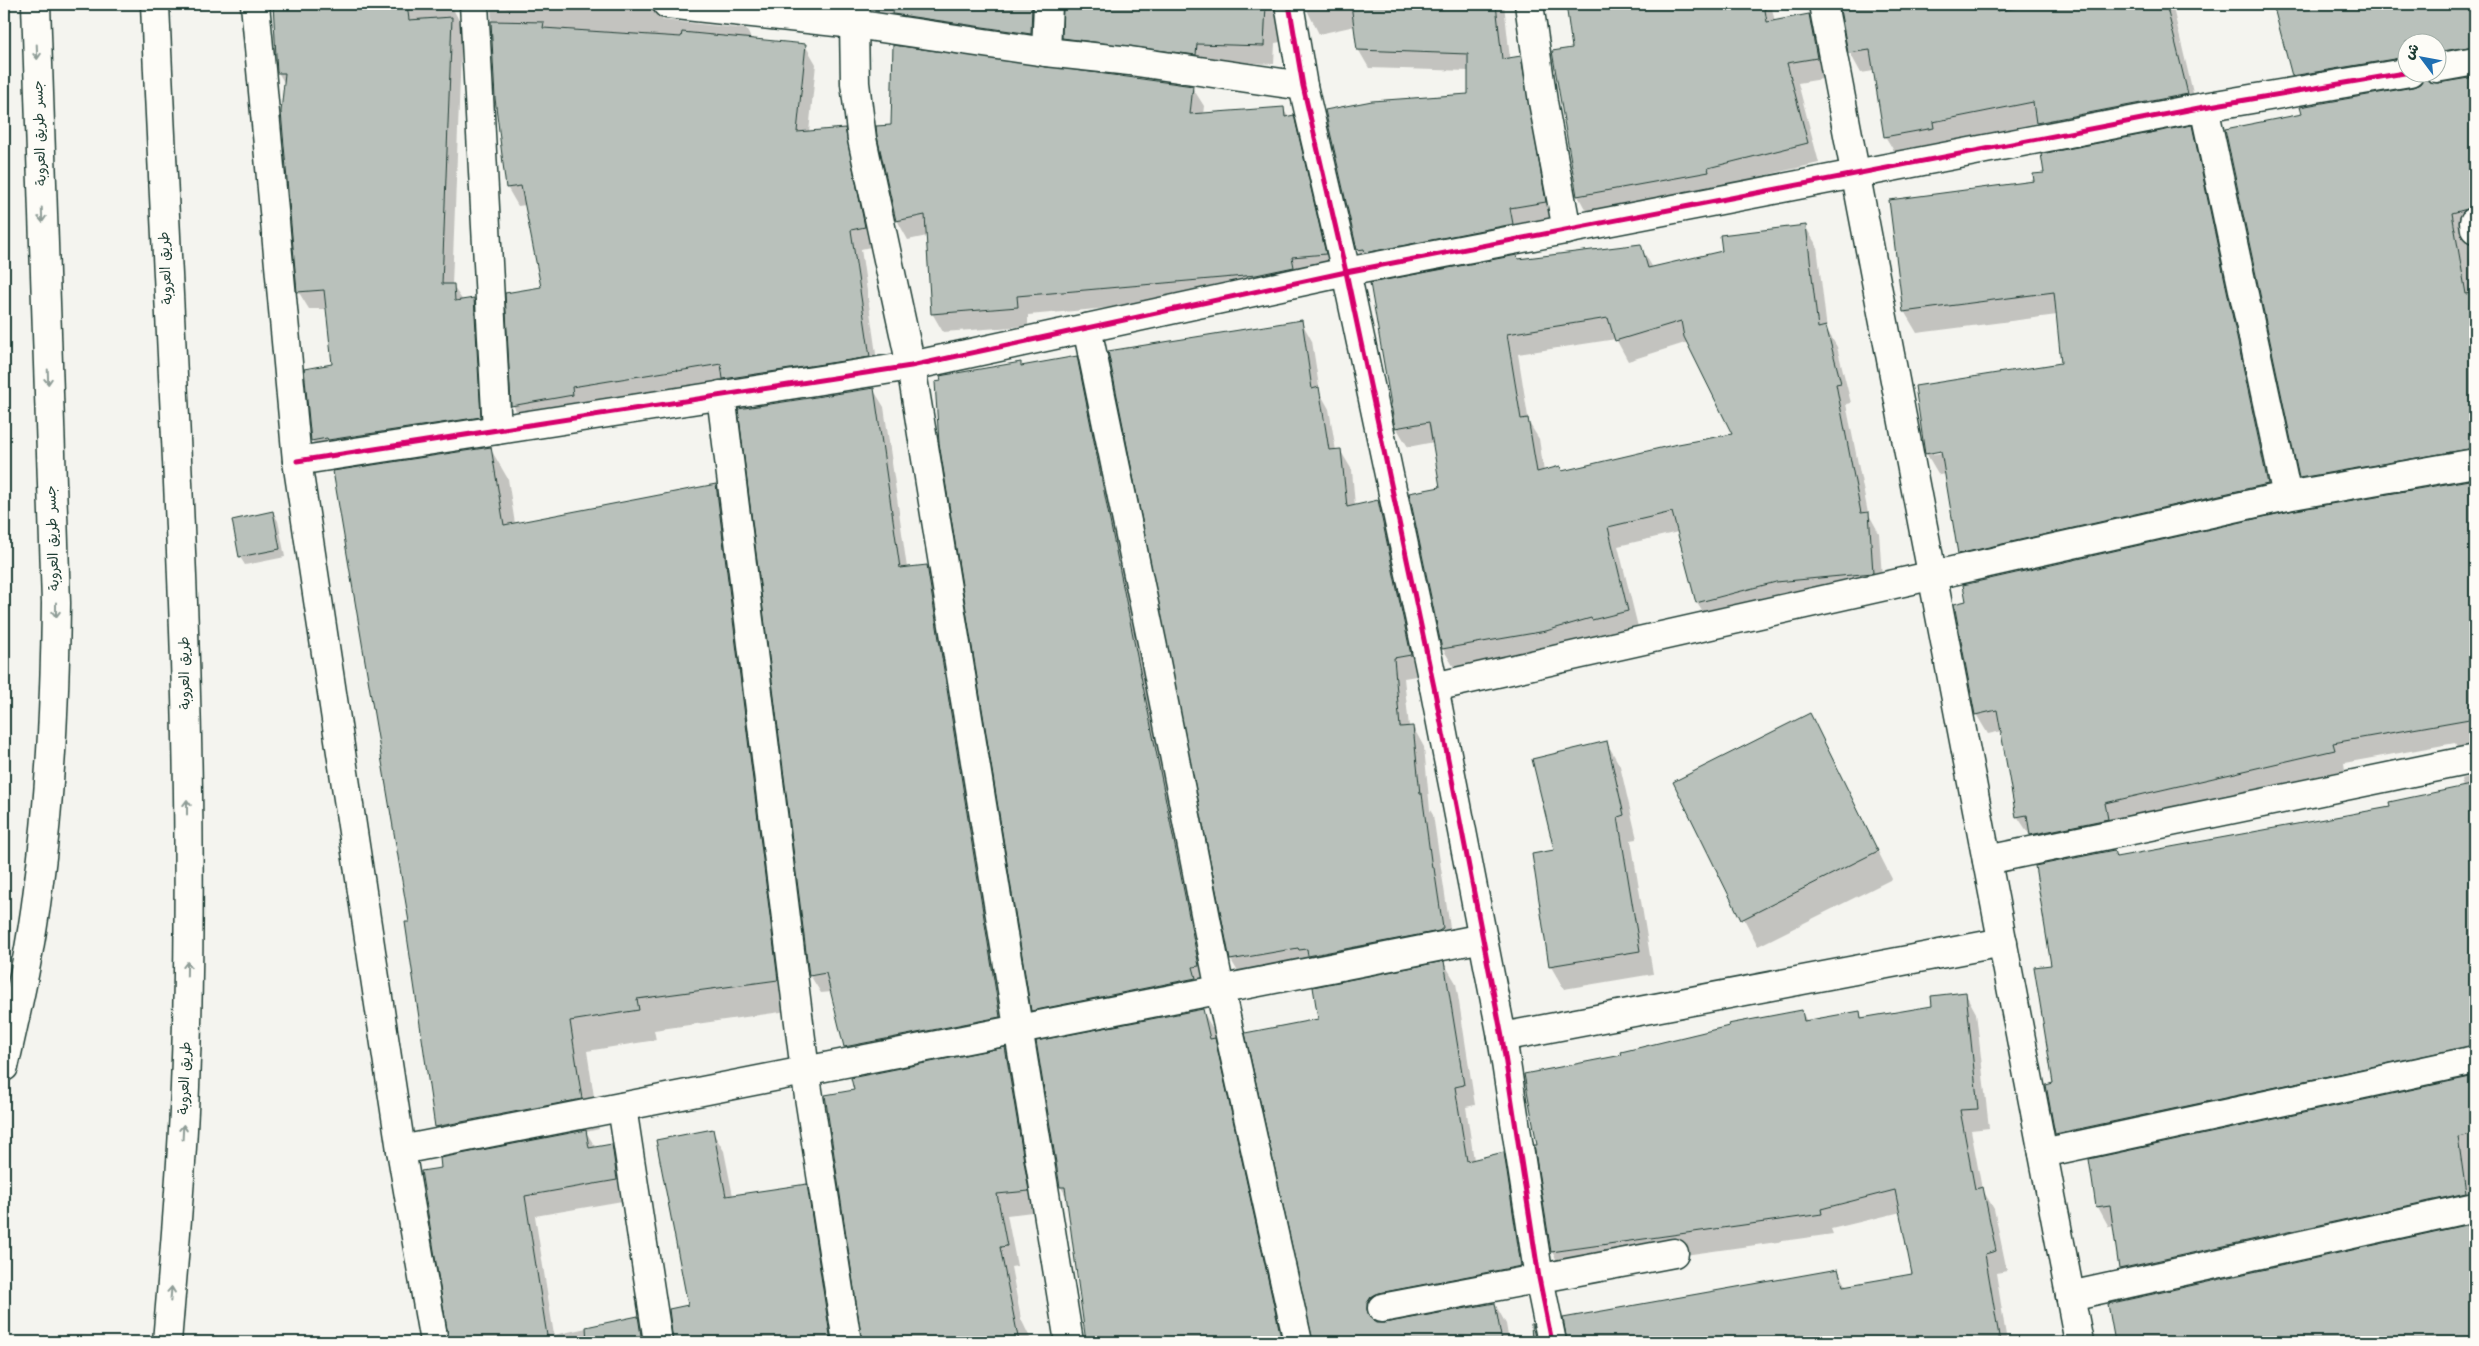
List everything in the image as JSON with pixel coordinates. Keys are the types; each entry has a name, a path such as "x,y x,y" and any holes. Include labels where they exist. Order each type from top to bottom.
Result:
{"main road":[{"name":"جسر طريق العروبة","path":"4,1068 22,983 38,891 49,798 55,701 56,603 36,4"},
{"name":"طريق العروبة","path":"155,4 166,261 178,461 184,623 187,804 186,1088 177,1230 167,1342"},
{"path":"255,4 297,461 401,1150 434,1342"},
{"path":"474,4 497,430"},
{"path":"667,4 855,14 1046,52 1130,61 1303,86"},
{"path":"1046,52 1048,4"},
{"path":"1289,4 1303,86 1346,272 1434,687 1502,1037 1539,1278 1552,1342"},
{"path":"1529,4 1543,102 1567,230"},
{"path":"1823,4 2079,1342"},
{"path":"855,14 855,83 862,139 911,366 1069,1342"},
{"path":"2446,66 2475,60"},
{"path":"297,461 911,366 1346,272 2204,107 2396,74"},
{"path":"2204,107 2287,496"},
{"path":"1087,328 1155,657 1220,990 1298,1342"},
{"path":"721,395 805,1071 847,1342"},
{"path":"1434,687 2287,496 2475,463"},
{"path":"1987,860 2475,759"},
{"path":"401,1150 1483,938"},
{"path":"1502,1037 2003,942"},
{"path":"2043,1153 2475,1060"},
{"path":"622,1107 658,1342"},
{"path":"2070,1296 2475,1207"},
{"path":"1382,1308 1674,1253"}],"building":[{"path":"273,4 325,4 325,9 377,4 407,4 409,20 452,17 442,284 454,284 455,301 474,298 481,417 311,441 304,369 332,364 324,290 297,292 281,112 285,73 277,73"},
{"path":"894,4 1032,4 1031,34 893,14"},
{"path":"1063,4 1266,4 1264,46 1197,44 1196,55 1062,38"},
{"path":"1351,4 1496,4 1502,59 1521,56 1546,202 1510,208 1513,224 1365,253 1364,249 1357,250 1325,110 1372,101 1468,94 1468,54 1357,50"},
{"path":"1566,4 1764,4 1767,22 1809,14 1817,58 1787,63 1808,143 1708,168 1709,172 1577,196 1552,51 1572,48"},
{"path":"1839,4 1995,4 1997,11 2041,4 2166,4 2188,94 2036,123 2033,102 1933,122 1934,128 1884,137 1870,50 1848,53"},
{"path":"2273,4 2475,4 2475,46 2446,50 2446,32 2396,32 2396,59 2292,76"},
{"path":"491,21 544,22 543,28 681,37 682,32 806,44 797,132 845,128 865,227 851,230 870,357 723,379 721,364 677,370 572,387 573,395 511,406 505,293 541,287 521,186 506,188 495,98"},
{"path":"893,45 1193,86 1190,114 1284,107 1285,117 1294,115 1326,254 1292,257 1294,267 1256,275 1017,296 1018,307 931,314 925,215 896,221 877,136 876,126 891,125"},
{"path":"2475,77 2475,207 2452,213 2466,294 2475,292 2475,448 2299,478 2225,129 2302,114 2300,107 2413,87 2421,82 2446,82"},
{"path":"2192,125 2268,484 1958,554 1941,451 1925,454 1915,386 2061,363 2054,292 1903,312 1889,200 2034,181 2033,174 2044,173 2041,154"},
{"path":"1806,225 1818,328 1826,326 1841,383 1836,384 1861,513 1869,512 1873,573 1776,582 1696,603 1672,512 1608,527 1628,611 1592,620 1591,618 1546,631 1442,649 1409,493 1440,487 1429,422 1395,428 1370,283 1517,255 1518,259 1641,244 1648,268 1722,251 1720,235","holes":["1608,318 1615,341 1681,321 1684,337 1732,434 1673,445 1562,471 1560,466 1537,472 1528,418 1521,419 1507,334"]},
{"path":"1302,320 1312,389 1319,387 1329,450 1341,449 1347,507 1378,500 1411,655 1394,658 1400,727 1413,726 1420,794 1422,794 1432,868 1434,868 1443,928 1439,931 1308,956 1307,949 1299,950 1298,948 1230,960 1108,351"},
{"path":"1077,356 1199,966 1193,967 1196,978 1031,1011 939,443 935,382 941,381 940,376 945,375 1021,362 1021,366"},
{"path":"874,388 900,568 927,565 1000,1017 844,1047 826,973 809,976 738,409"},
{"path":"491,447 504,525 716,484 778,980 637,999 639,1010 570,1021 582,1099 435,1127 405,922 409,922 333,471"},
{"path":"2475,479 2475,718 2333,743 2335,750 2105,803 2108,819 2030,835 2027,815 2016,817 1997,710 1975,715 1954,604 1966,601 1963,585 2290,511"},
{"path":"273,511 280,549 239,557 232,520"},
{"path":"1810,713 1878,851 1741,920 1673,782"},
{"path":"1607,741 1624,815 1618,817 1640,951 1549,966 1532,854 1554,850 1532,759"},
{"path":"2475,784 2475,1045 2055,1134 2046,1085 2053,1083 2034,967 2051,965 2035,866 2114,850 2116,857 2390,807 2389,802"},
{"path":"1444,961 1464,1085 1455,1087 1467,1161 1504,1152 1521,1266 1379,1293 1371,1297 1367,1303 1367,1310 1371,1319 1377,1323 1384,1323 1495,1303 1502,1342 1313,1342 1245,1033 1318,1019 1313,987"},
{"path":"1966,992 1978,1109 1960,1110 1975,1189 1983,1187 1996,1251 1985,1254 2000,1342 1567,1342 1563,1318 1838,1269 1843,1286 1912,1274 1895,1190 1821,1209 1822,1214 1551,1252 1534,1145 1537,1145 1524,1074 1622,1055 1621,1052 1729,1026 1728,1024 1802,1010 1804,1021 1860,1011 1861,1018 1932,1006 1931,996"},
{"path":"1203,1009 1210,1039 1215,1038 1282,1342 1086,1342 1065,1187 1060,1187 1036,1041"},
{"path":"1005,1047 1029,1191 997,1194 1007,1246 1000,1247 1019,1342 862,1342 825,1095 854,1090 851,1078"},
{"path":"2475,1076 2475,1133 2458,1137 2466,1193 2119,1269 2110,1205 2096,1207 2089,1159"},
{"path":"713,1129 726,1196 807,1184 831,1342 673,1342 669,1309 688,1305 656,1140"},
{"path":"586,1130 589,1148 612,1144 617,1180 525,1196 548,1342 449,1342 421,1171 441,1168 440,1158"},
{"path":"2470,1224 2471,1227 2475,1226 2475,1342 2115,1342 2108,1304"},
{"path":"638,1316 642,1342 587,1342 586,1327"},
{"path":"1532,1324 1536,1342 1532,1342"}],"cycle path":[{"path":"1289,4 1303,86 1346,272 1434,687 1502,1037 1539,1278 1552,1342"},
{"path":"297,461 911,366 1346,272 2204,107 2396,74"}]}
